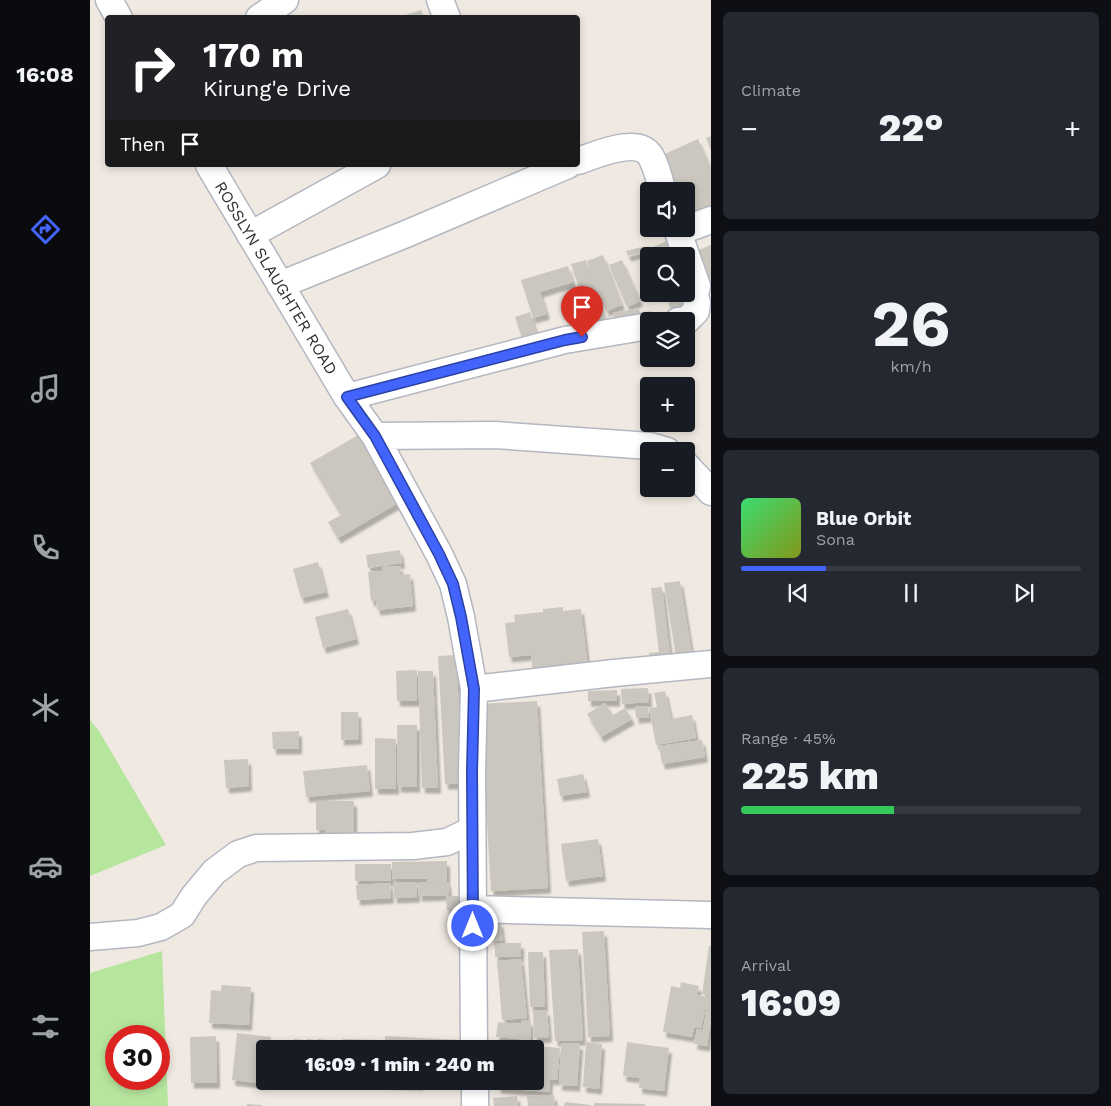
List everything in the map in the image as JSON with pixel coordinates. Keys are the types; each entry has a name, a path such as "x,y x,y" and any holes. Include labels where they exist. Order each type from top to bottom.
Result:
{"street":[{"path":"109,0 118,15"},
{"path":"263,15 285,0"},
{"path":"440,0 445,15"},
{"path":"580,160 629,146 641,148 650,156 660,182"},
{"name":"ROSSLYN SLAUGHTER ROAD","path":"210,167 347,397 375,436 439,554 453,584 474,689 472,771 474,1040"},
{"path":"250,235 373,167"},
{"path":"280,285 563,167"},
{"path":"695,225 711,220"},
{"path":"679,237 697,286 695,312"},
{"path":"347,397 565,340 640,328"},
{"path":"375,436 495,435 640,445"},
{"path":"695,475 711,492"},
{"path":"474,689 711,664"},
{"path":"90,937 138,933 161,927 182,914 214,872 238,854 256,848 413,846 446,842 472,830"},
{"path":"473,908 711,915"},
{"path":"474,1090 475,1106"}],"green space":[{"path":"90,720 99,731 166,845 90,876"},
{"path":"162,951 165,1025 105,1025 105,1090 167,1090 168,1106 90,1106 90,973"}],"building":[{"path":"421,10 423,15 405,15"},
{"path":"711,136 711,150 706,138"},
{"path":"698,139 711,169 711,214 695,217 695,182 670,182 658,157"},
{"path":"666,241 668,247 653,247"},
{"path":"711,245 711,292 695,254 695,252"},
{"path":"640,248 640,253 628,256 626,251"},
{"path":"603,255 622,305 606,311 587,261"},
{"path":"586,260 608,329 594,333 571,264"},
{"path":"622,260 640,301 627,307 609,265"},
{"path":"568,266 573,282 540,292 547,314 533,318 521,280"},
{"path":"690,302 694,311 672,312 668,303"},
{"path":"639,308 640,323 615,328 613,313"},
{"path":"530,312 538,339 524,344 515,317"},
{"path":"360,434 400,502 338,538 328,522 341,515 310,463"},
{"path":"400,550 402,563 368,568 366,555"},
{"path":"318,562 326,592 301,598 293,569"},
{"path":"400,566 401,575 410,574 413,606 377,610 376,600 371,601 368,572 383,571 382,567"},
{"path":"680,581 693,661 677,663 664,583"},
{"path":"662,587 671,663 651,665 649,653 659,652 651,588"},
{"path":"563,607 563,611 581,609 588,668 533,674 531,655 509,657 505,623 515,622 514,615 543,612 543,609"},
{"path":"348,609 356,639 323,648 315,617"},
{"path":"456,655 463,784 445,784 438,656"},
{"path":"417,670 417,701 397,701 396,671"},
{"path":"418,671 433,671 438,788 422,788"},
{"path":"648,688 649,702 622,704 621,689"},
{"path":"617,690 617,701 588,701 588,691"},
{"path":"665,691 671,719 692,715 696,738 656,745 649,708 657,707 654,693"},
{"path":"537,701 548,888 491,891 480,704"},
{"path":"605,703 613,715 625,708 632,719 601,737 587,714"},
{"path":"648,706 649,717 636,718 635,707"},
{"path":"341,712 358,712 359,739 341,740"},
{"path":"397,725 417,725 417,787 398,787"},
{"path":"299,731 299,749 273,749 272,732"},
{"path":"375,738 396,739 396,789 375,789"},
{"path":"702,740 705,757 662,764 659,746"},
{"path":"248,759 249,786 226,788 224,760"},
{"path":"367,765 370,791 306,797 303,771"},
{"path":"583,774 587,792 560,796 557,779"},
{"path":"316,801 354,801 354,835 325,835 325,830 316,830"},
{"path":"598,839 603,876 566,881 561,844"},
{"path":"447,861 447,882 427,882 428,879 392,879 392,862"},
{"path":"355,864 391,864 391,881 355,881"},
{"path":"417,882 417,897 394,898 393,883"},
{"path":"418,882 426,882 427,886 427,883 448,882 449,895 419,896"},
{"path":"390,883 391,898 357,900 356,885"},
{"path":"446,896 461,896 461,910 447,910"},
{"path":"500,922 503,940 492,942 489,924"},
{"path":"604,931 610,1036 588,1037 582,932"},
{"path":"495,943 521,943 521,957 495,957"},
{"path":"709,946 711,946 711,1020 707,1046 694,1044 697,1029 703,1030 709,993 708,995 702,994"},
{"path":"578,949 583,1040 555,1041 549,950"},
{"path":"528,952 543,952 545,1007 530,1007"},
{"path":"521,959 527,1018 502,1020 497,961"},
{"path":"681,982 699,986 697,995 708,997 701,1028 694,1027 692,1037 663,1032 671,986 680,988"},
{"path":"222,985 251,987 249,1025 209,1023 211,990 221,991"},
{"path":"547,1010 549,1037 534,1038 533,1011"},
{"path":"521,1020 531,1021 530,1040 496,1037 498,1022 521,1024"},
{"path":"237,1033 271,1037 271,1040 256,1040 256,1083 232,1080"},
{"path":"216,1036 217,1083 191,1083 190,1037"},
{"path":"385,1036 461,1040 385,1040"},
{"path":"343,1039 379,1040 343,1040"},
{"path":"586,1042 602,1044 599,1089 583,1087"},
{"path":"627,1042 669,1048 664,1091 639,1088 640,1078 623,1076"},
{"path":"561,1043 580,1044 577,1086 559,1085"},
{"path":"544,1047 560,1048 557,1080 550,1079 549,1092 524,1090 544,1090"},
{"path":"554,1095 555,1106 528,1106 527,1096"},
{"path":"517,1096 518,1106 494,1106 493,1098"},
{"path":"565,1102 591,1105 591,1106 564,1106"},
{"path":"594,1103 645,1104 645,1106 594,1106"},
{"path":"247,1104 262,1105 262,1106 247,1106"}],"route":[{"path":"473,926 472,771 474,689 461,617 453,584 439,554 375,436 347,397 582,337"}]}
